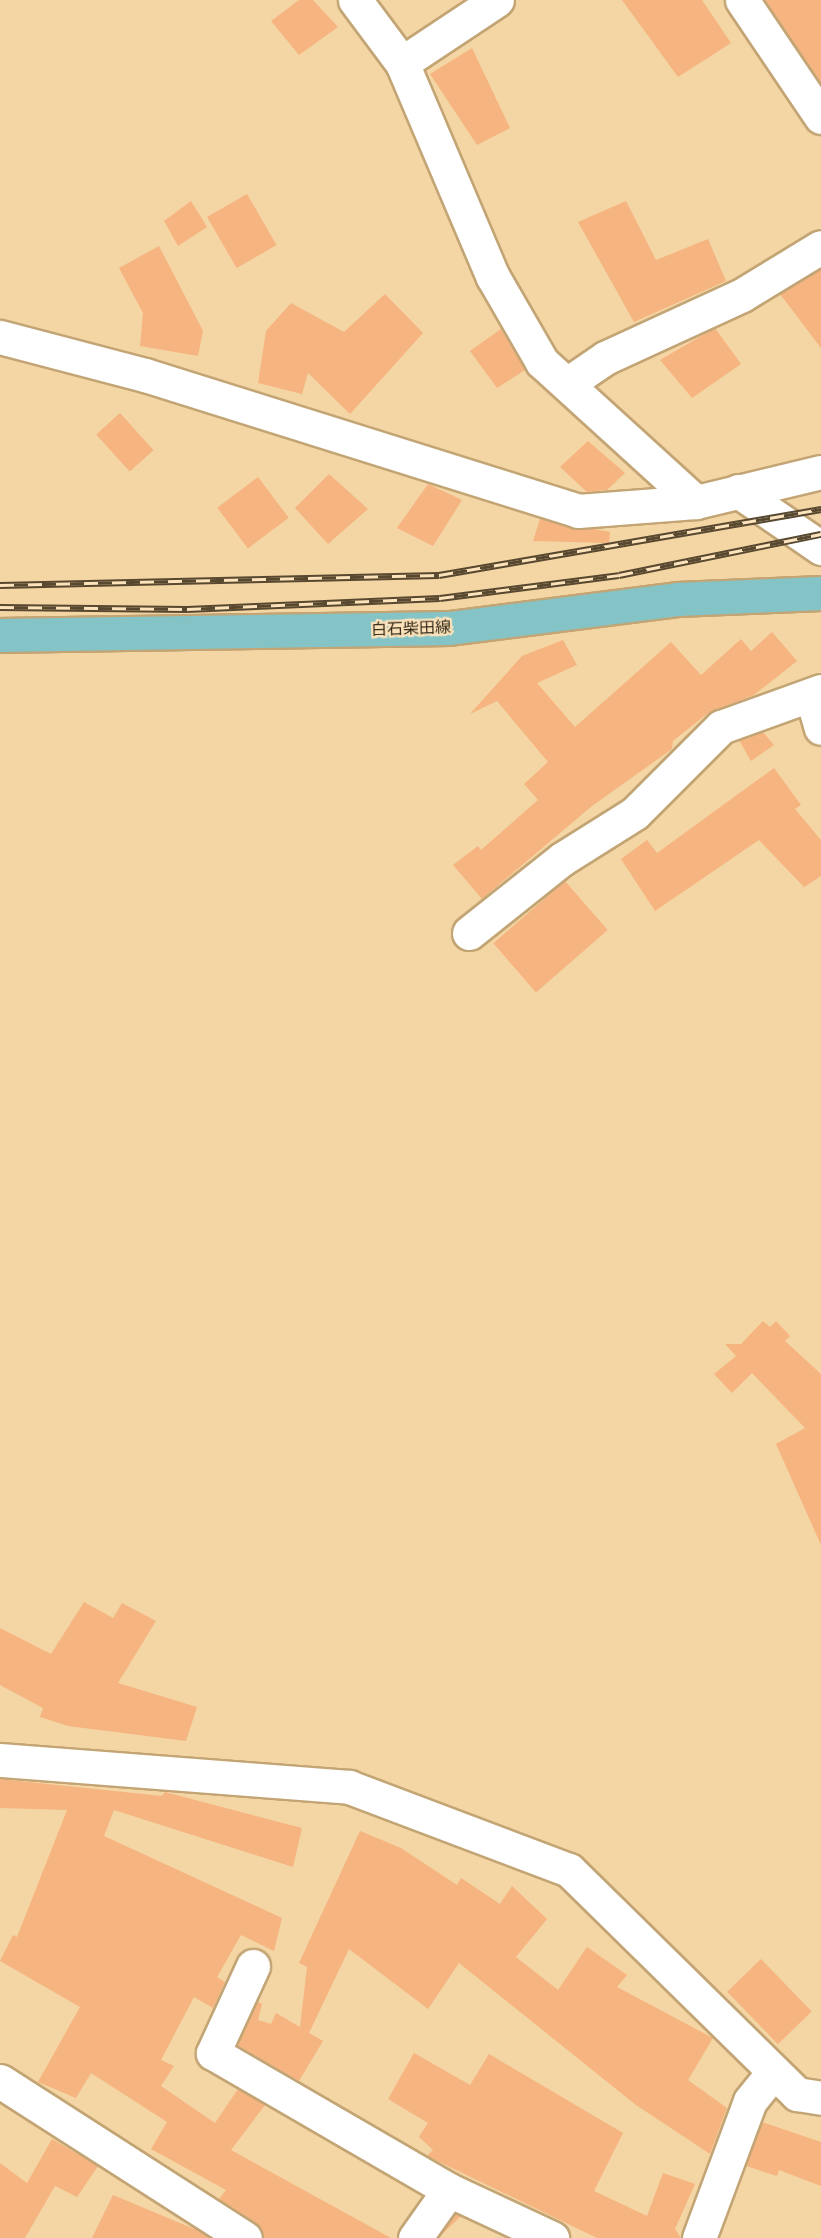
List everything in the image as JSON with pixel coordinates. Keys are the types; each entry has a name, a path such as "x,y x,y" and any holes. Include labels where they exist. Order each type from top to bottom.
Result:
{"main road":[{"name":"白石柴田線","path":"0,635 449,628 677,599 821,593"}],"street":[{"path":"356,0 402,63 493,277 542,362 696,502"},
{"path":"402,63 497,0"},
{"path":"742,0 821,117"},
{"path":"567,384 605,358 742,295 821,247"},
{"path":"0,337 145,375 578,511 696,502 738,490 821,472"},
{"path":"738,490 821,548"},
{"path":"469,933 562,859 635,813 721,727 817,694 821,728"},
{"path":"0,1760 349,1787 569,1870 797,2094 821,2098"},
{"path":"253,1966 213,2053 449,2190 552,2238"},
{"path":"699,2238 750,2101 774,2071"},
{"path":"0,2081 245,2238"},
{"path":"415,2238 449,2190"}],"building":[{"path":"299,0 313,0 338,27 299,55 271,21"},
{"path":"622,0 702,0 731,43 678,77"},
{"path":"765,0 821,0 821,83"},
{"path":"472,48 510,128 477,145 430,74"},
{"path":"247,194 276,245 237,268 207,217"},
{"path":"191,201 207,227 178,246 164,221"},
{"path":"626,201 656,260 708,239 726,281 634,322 578,222"},
{"path":"159,246 203,331 198,356 140,346 143,313 119,268"},
{"path":"821,269 821,348 780,294"},
{"path":"385,294 423,333 350,414 308,373 302,394 258,383 266,331 291,303 344,332"},
{"path":"715,328 741,364 692,398 660,360"},
{"path":"501,329 525,370 497,388 470,351"},
{"path":"120,413 153,450 130,472 96,434"},
{"path":"588,441 625,473 607,490 587,492 560,467"},
{"path":"329,474 368,509 328,544 295,508"},
{"path":"258,477 289,518 248,548 217,508"},
{"path":"428,484 462,500 433,546 397,528"},
{"path":"540,519 610,532 609,543 533,541"},
{"path":"772,632 797,661 754,695 708,713 673,741 672,749 592,806 482,899 453,865 478,846 481,850 538,800 524,784 548,762 497,701 470,714 522,656 563,640 577,665 537,683 575,727 671,642 701,675 741,639 751,651"},
{"path":"763,732 774,745 751,761 739,740"},
{"path":"774,768 801,805 795,809 821,840 821,876 804,887 759,840 655,911 621,859 647,840 657,853"},
{"path":"565,881 608,930 536,992 493,943"},
{"path":"763,1321 770,1327 776,1321 790,1336 785,1341 821,1374 821,1545 776,1444 805,1428 752,1373 732,1393 714,1374 736,1356 725,1344 741,1344"},
{"path":"84,1602 113,1618 122,1603 156,1621 118,1683 197,1707 186,1741 68,1726 40,1717 43,1708 0,1685 0,1628 51,1654"},
{"path":"0,1779 162,1796 165,1792 302,1828 293,1867 114,1810 104,1836 282,1918 274,1951 241,1935 217,1977 225,1982 213,2008 194,1997 161,2060 174,2066 161,2086 215,2123 238,2089 265,2105 231,2150 391,2238 264,2238 256,2223 219,2199 226,2190 151,2149 167,2122 91,2073 76,2098 38,2082 80,2007 0,1961 13,1935 17,1937 67,1810 0,1808"},
{"path":"360,1831 401,1848 457,1885 461,1878 500,1904 512,1886 547,1919 516,1957 558,1990 587,1947 627,1975 617,1987 713,2038 688,2080 727,2108 710,2154 636,2105 459,1963 428,2009 349,1949 309,2033 323,2041 299,2081 237,2045 257,2001 262,2004 258,2020 271,2024 276,2013 300,2027 307,1967 299,1963"},
{"path":"761,1959 812,2012 778,2044 727,1992"},
{"path":"414,2053 470,2085 489,2054 623,2133 594,2191 647,2216 663,2173 695,2184 675,2229 681,2238 597,2238 427,2156 433,2150 419,2137 428,2123 388,2099"},
{"path":"762,2122 821,2142 821,2186 779,2170 777,2176 746,2166"},
{"path":"52,2139 98,2166 77,2197 55,2186 25,2238 0,2238 0,2163 27,2183"},
{"path":"113,2195 199,2231 210,2238 92,2238"},
{"path":"455,2214 461,2216 438,2238"}],"railway":[{"path":"0,585 439,575 821,509"},
{"path":"0,607 187,609 440,598 619,575 821,534"}]}
